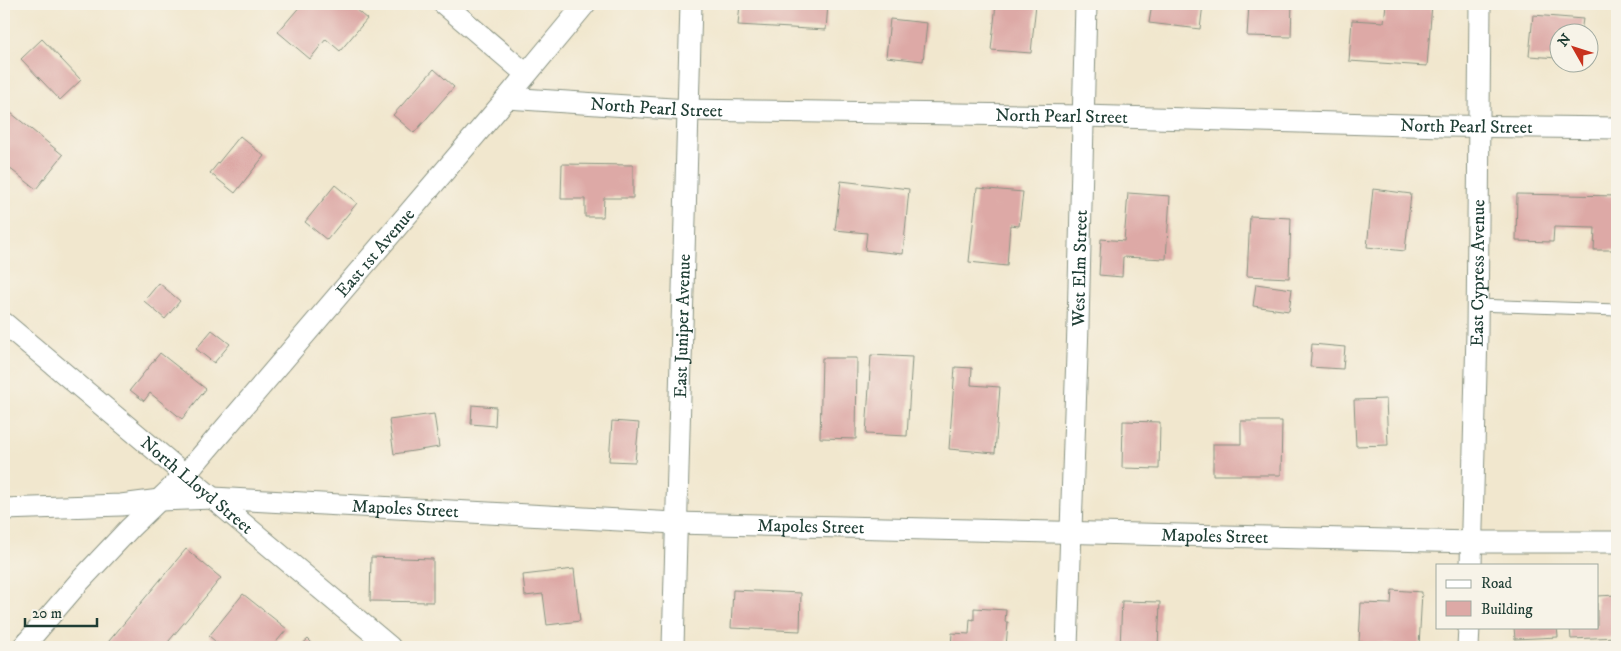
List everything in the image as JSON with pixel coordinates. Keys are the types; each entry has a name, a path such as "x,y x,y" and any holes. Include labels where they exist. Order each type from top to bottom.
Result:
{"street":[{"path":"444,4 526,74"},
{"name":"East 1st Avenue","path":"23,647 79,582 130,528 185,475 585,4"},
{"name":"East Juniper Avenue","path":"673,647 690,4"},
{"name":"West Elm Street","path":"1067,647 1070,533 1075,451 1086,4"},
{"name":"East Cypress Avenue","path":"1471,564 1480,126 1480,4"},
{"name":"North Pearl Street","path":"507,98 687,110 1083,116 1617,128"},
{"name":"North Lloyd Street","path":"4,323 390,647"},
{"name":"Mapoles Street","path":"4,509 121,505 160,500 213,498 675,523 1472,542 1617,542"},
{"path":"1468,647 1469,628"}],"lane":[{"path":"1477,304 1617,310"}],"building":[{"path":"302,4 349,4 367,19 340,51 326,39 310,59 278,32"},
{"path":"740,4 828,4 826,30 738,25"},
{"path":"996,4 1036,4 1031,53 991,50"},
{"path":"1152,4 1203,4 1200,29 1149,23"},
{"path":"1249,4 1292,4 1291,37 1247,36"},
{"path":"1386,4 1432,4 1427,66 1349,61 1352,20 1384,22"},
{"path":"1533,15 1583,19 1583,22 1548,22 1548,57 1529,56"},
{"path":"890,19 927,23 923,61 886,57"},
{"path":"42,39 81,80 60,100 21,59"},
{"path":"434,69 454,87 414,133 393,115"},
{"path":"6,109 63,155 36,189 4,164 4,111"},
{"path":"240,136 264,156 235,193 210,173"},
{"path":"562,164 633,165 633,198 604,198 603,217 585,217 585,199 561,199"},
{"path":"841,181 909,189 903,254 865,250 867,233 835,230"},
{"path":"335,185 357,203 327,240 305,222"},
{"path":"977,188 1023,192 1019,226 1010,225 1007,266 969,262"},
{"path":"1373,189 1411,194 1405,251 1367,247"},
{"path":"1128,193 1170,196 1166,259 1123,257 1122,277 1099,275 1101,239 1124,241"},
{"path":"1517,194 1617,196 1617,250 1594,250 1595,228 1554,227 1553,242 1516,241"},
{"path":"1250,216 1291,218 1289,278 1247,276"},
{"path":"159,283 180,301 165,319 144,301"},
{"path":"1256,284 1292,289 1289,311 1253,306"},
{"path":"212,330 230,344 214,363 196,349"},
{"path":"1312,344 1345,347 1343,369 1310,367"},
{"path":"160,353 206,389 182,419 150,393 144,401 130,390"},
{"path":"871,355 912,357 907,436 866,434"},
{"path":"822,358 857,358 856,439 820,438"},
{"path":"955,367 972,368 971,385 1000,387 995,453 949,449"},
{"path":"1386,399 1388,445 1356,446 1354,400"},
{"path":"472,405 496,407 495,426 471,424"},
{"path":"434,414 439,447 394,454 389,420"},
{"path":"612,421 639,423 635,462 609,461"},
{"path":"1123,421 1160,422 1159,469 1122,468"},
{"path":"1241,421 1282,421 1281,475 1213,475 1213,444 1241,444"},
{"path":"186,549 221,578 164,647 104,647"},
{"path":"371,557 433,559 433,602 370,601"},
{"path":"574,569 580,621 547,625 543,594 525,596 523,575"},
{"path":"733,590 801,593 800,631 731,628"},
{"path":"1392,590 1422,592 1419,647 1395,647 1395,644 1359,642 1361,603 1391,604"},
{"path":"243,594 287,629 272,647 222,647 209,636"},
{"path":"1617,595 1617,637 1571,639 1570,628 1598,628 1598,596"},
{"path":"1122,601 1160,602 1158,647 1120,647"},
{"path":"974,608 1006,610 1005,622 1008,622 1006,647 951,647 952,633 969,634 970,619 974,620"},
{"path":"1514,628 1557,628 1558,637 1515,639"},
{"path":"308,639 316,647 299,647"}]}
